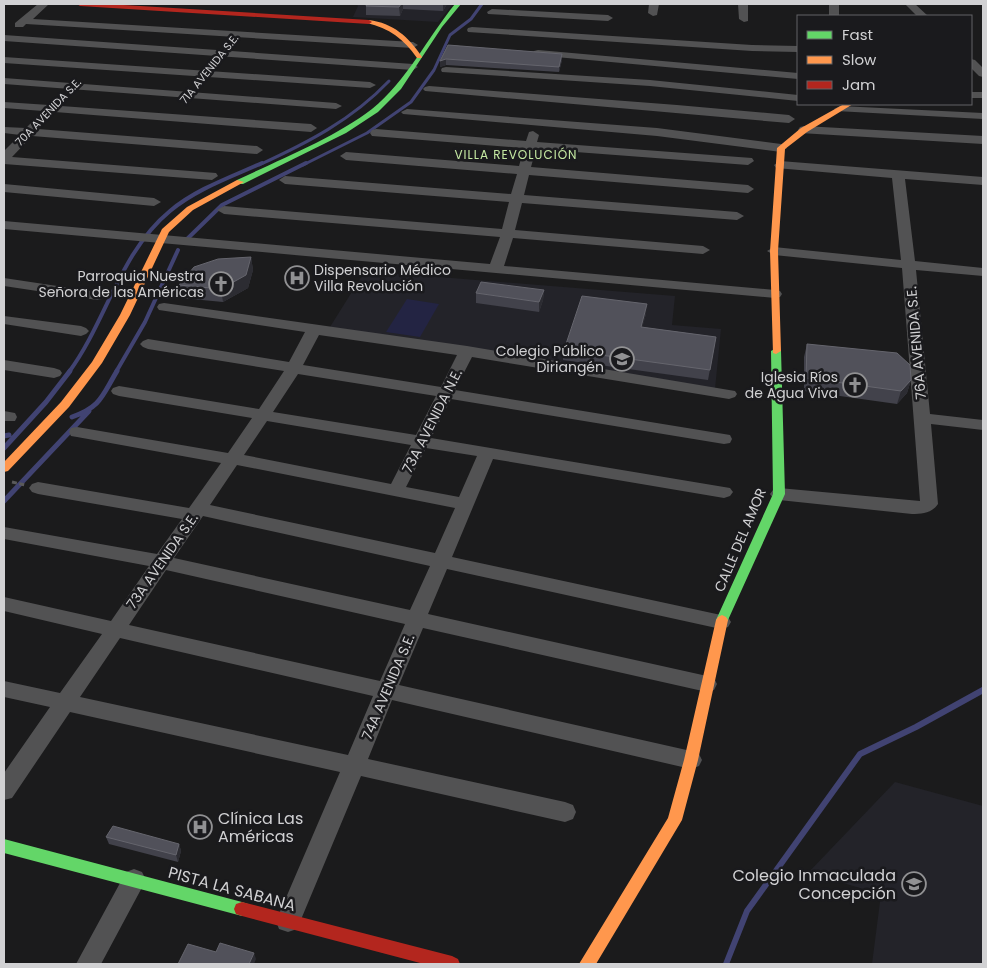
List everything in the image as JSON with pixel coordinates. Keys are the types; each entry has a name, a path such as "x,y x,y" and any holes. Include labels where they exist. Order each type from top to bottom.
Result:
{"street":[{"path":"4,38 18,24 44,4"},
{"path":"80,4 403,24"},
{"path":"4,468 64,407 97,363 113,337 150,238 194,206 355,124 375,110 392,93 458,4"},
{"path":"499,4 490,15 608,18"},
{"path":"574,17 579,4"},
{"path":"743,4 744,19"},
{"path":"910,4 922,15"},
{"name":"71A AVENIDA S.E.","path":"179,106 248,20"},
{"path":"376,22 399,33 413,45 416,62"},
{"path":"18,24 237,33 413,45"},
{"path":"422,25 440,26"},
{"path":"472,30 752,48 797,48"},
{"path":"496,268 508,232 536,122 556,98 572,36"},
{"path":"4,38 221,53 416,62"},
{"path":"752,48 752,61 754,62 797,66"},
{"path":"528,53 797,76"},
{"path":"4,60 370,85"},
{"name":"70A AVENIDA S.E.","path":"4,159 93,66"},
{"path":"446,70 650,83 797,98"},
{"path":"4,81 73,86 311,128"},
{"path":"429,89 556,98 789,120"},
{"path":"4,105 52,108 336,106"},
{"path":"407,112 657,132 781,148 804,130 844,106 983,116"},
{"path":"4,130 258,150"},
{"path":"804,130 983,140"},
{"path":"376,133 748,161"},
{"name":"CALLE DEL AMOR","path":"587,964 675,820 692,760 721,622 779,494 774,251 781,148"},
{"path":"346,156 748,189"},
{"path":"4,159 212,176"},
{"path":"780,165 983,181"},
{"name":"76A AVENIDA S.E.","path":"779,494 922,508 929,504 910,264 898,175"},
{"path":"285,180 737,216"},
{"path":"4,188 154,202"},
{"path":"224,210 508,232 703,250"},
{"path":"4,225 774,294"},
{"path":"774,251 983,272"},
{"path":"4,282 97,296"},
{"path":"164,306 467,351 729,394"},
{"path":"4,320 81,331"},
{"name":"73A AVENIDA S.E.","path":"4,791 263,416 293,370 315,328"},
{"path":"148,344 293,370 724,440"},
{"name":"73A AVENIDA N.E.","path":"396,490 467,351"},
{"path":"4,365 54,373"},
{"path":"119,391 724,492"},
{"path":"922,418 983,425"},
{"path":"77,432 233,459 465,504"},
{"name":"74A AVENIDA S.E.","path":"288,921 487,452"},
{"path":"38,488 196,512 441,560 721,622"},
{"path":"4,533 162,562 707,684"},
{"path":"4,604 692,760"},
{"path":"4,689 565,812"},
{"name":"PISTA LA SABANA","path":"4,846 452,964"},
{"path":"88,964 134,880"}],"shaded area":[{"path":"356,4 453,4 438,22 353,17 358,6"},
{"name":"Colegio Público Diriangén","path":"365,271 675,296 672,325 721,329 715,389 330,327"},
{"path":"407,299 439,304 420,337 386,332"},
{"name":"Colegio Inmaculada Concepción","path":"895,782 983,806 983,964 872,964 881,894 808,873"}],"building":[{"path":"367,4 401,4 399,7 366,6"},
{"path":"448,45 562,54 559,67 446,59 440,61"},
{"path":"251,257 246,275 221,289 179,285 194,267 218,259"},
{"path":"481,282 544,290 539,302 476,293"},
{"path":"582,296 647,304 641,327 716,337 710,370 564,350"},
{"path":"807,344 897,353 910,365 911,380 901,391 806,378"},
{"path":"113,826 179,844 176,855 106,837"},
{"path":"220,943 254,953 249,964 178,964 188,944 216,952"}],"waterway":[{"path":"303,165 367,133 411,102 434,70 450,35 471,19 482,4"},
{"path":"259,165 311,139 344,119 375,95 389,81"},
{"path":"69,372 93,332 138,246 153,228 170,211 191,196 262,163"},
{"path":"185,241 222,205 306,163"},
{"path":"116,372 145,322 178,250"},
{"path":"4,448 46,402 70,371"},
{"path":"72,417 89,409 100,400 117,371"},
{"path":"4,501 89,411"},
{"path":"4,436 9,435"},
{"path":"726,964 747,911 860,754 916,727 983,690"}],"traffic: fast":[{"path":"240,182 343,131 375,110 398,87 440,26 458,4"},
{"path":"722,620 779,494 776,351"},
{"path":"4,846 242,909"}],"traffic: slow":[{"path":"369,22 391,29 410,44 419,57"},
{"path":"776,351 774,251 781,148 804,130 847,105"},
{"path":"4,468 65,404 97,363 125,315 165,231 190,208 240,182"},
{"path":"587,964 675,820 691,760 722,620"}],"traffic: jam":[{"path":"80,4 369,22"},
{"path":"242,909 452,964"}],"place":[{"name":"Dispensario Médico Villa Revolución","path":"297,278"},
{"name":"Parroquia Nuestra Señora de las Américas","path":"221,284"},
{"name":"Colegio Público Diriangén","path":"622,359"},
{"name":"Iglesia Ríos de Agua Viva","path":"855,385"},
{"name":"Clínica Las Américas","path":"200,827"},
{"name":"Colegio Inmaculada Concepción","path":"914,884"}],"district":[{"name":"VILLA REVOLUCIÓN","path":"516,154"}]}
